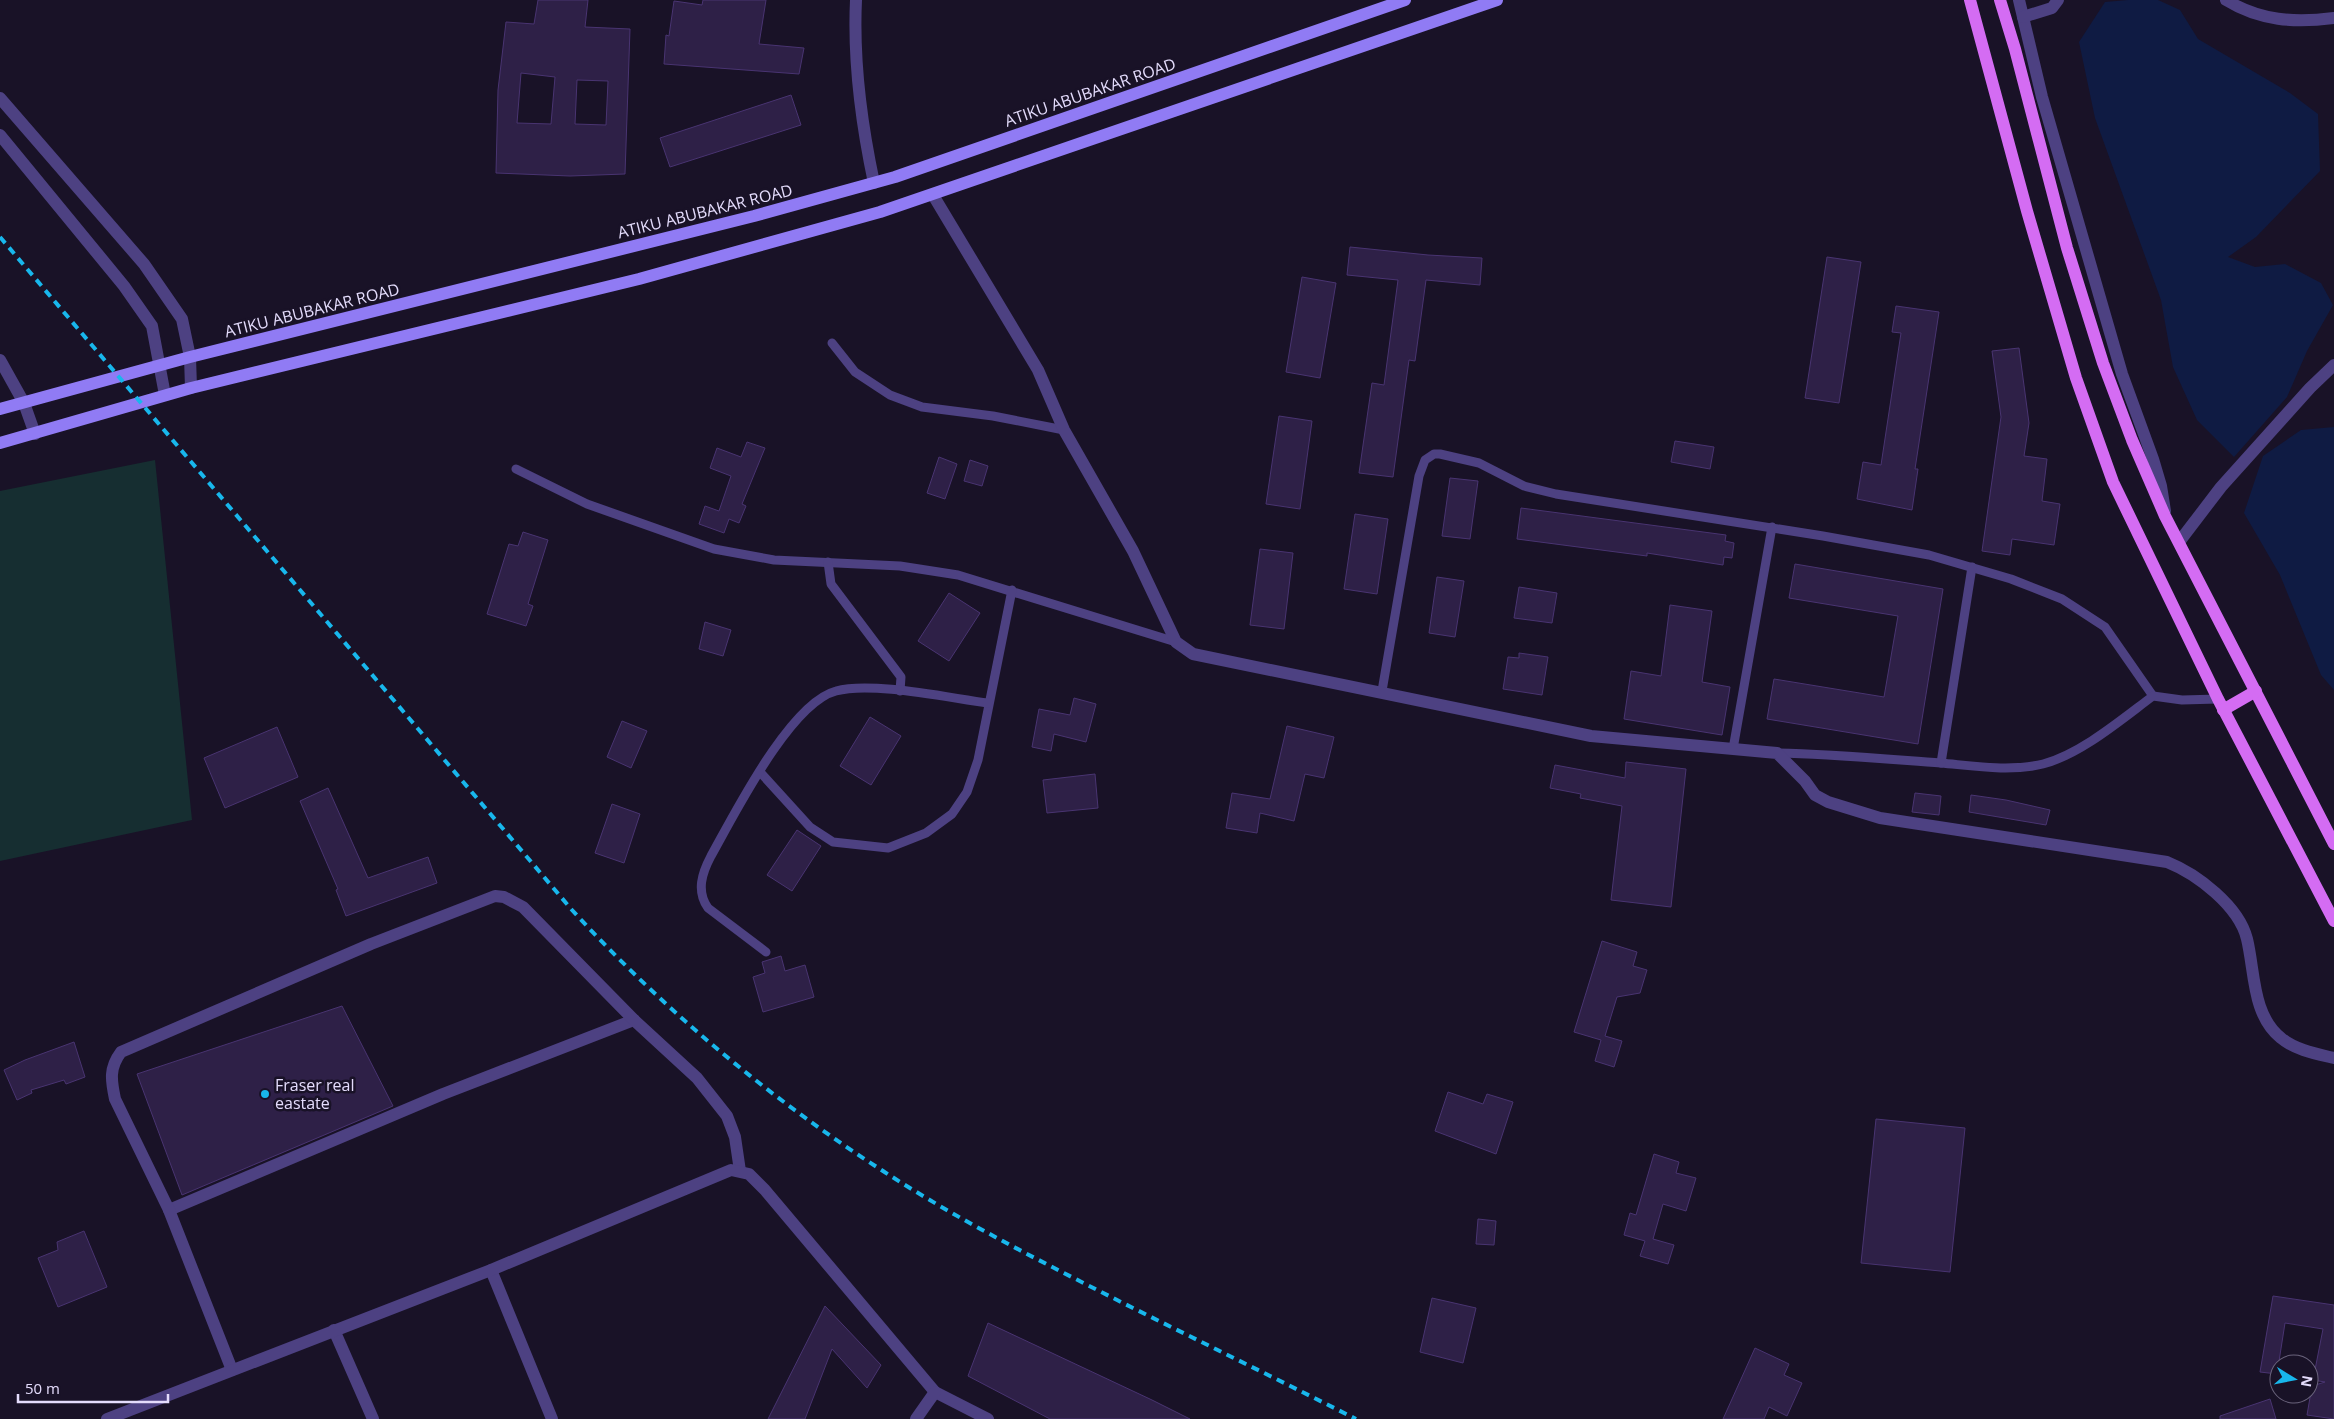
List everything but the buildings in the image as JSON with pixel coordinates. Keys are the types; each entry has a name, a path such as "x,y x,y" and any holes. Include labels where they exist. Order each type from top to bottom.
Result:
{"main road":[{"path":"1970,0 2030,220 2076,378 2113,482 2220,704 2334,921"},
{"path":"2000,0 2018,58 2067,248 2103,363 2132,440 2165,516 2334,844"},
{"path":"2220,704 2256,690"}],"street":[{"path":"856,0 856,76 874,183"},
{"name":"ATIKU ABUBAKAR ROAD","path":"0,410 190,357 735,221 874,183 1405,0"},
{"path":"0,443 191,388 638,279 834,226 932,195 1228,91 1497,0"},
{"path":"2019,0 2042,97 2122,374 2161,486 2165,516"},
{"path":"2023,17 2052,8 2058,0"},
{"path":"2226,0 2239,8 2287,21 2334,18"},
{"path":"0,98 144,264 182,318 190,357 191,388"},
{"path":"0,135 112,271 152,326 165,396"},
{"path":"932,195 1038,370 1064,430 1133,551 1176,642 1193,654 1382,691 1591,736 1777,754 1805,781 1815,795 1828,802 1880,818 2140,856 2167,862 2186,870 2202,882 2227,905 2241,925 2247,938 2255,990 2263,1014 2272,1030 2282,1040 2311,1052 2334,1058"},
{"path":"0,360 24,403 35,434"},
{"path":"2179,542 2221,487 2290,409 2334,365"},
{"path":"232,1370 169,1210 115,1099 111,1073 114,1061 121,1052 371,944 495,896 504,897 530,914 634,1020 696,1078 727,1116 735,1137 740,1171"},
{"path":"169,1210 443,1094 634,1020"},
{"path":"107,1419 491,1270 731,1170 750,1174 765,1190 935,1392 988,1419"},
{"path":"491,1270 552,1419"},
{"path":"334,1330 373,1419"},
{"path":"916,1419 935,1392"}],"lane":[{"path":"832,344 855,372 890,395 922,407 994,416 1064,430"},
{"path":"1382,691 1419,476 1424,460 1434,454 1452,455 1479,463 1524,486 1556,494 1772,527 1929,555 1972,567 2062,599 2105,628 2154,696"},
{"path":"516,468 587,504 714,549 774,560 900,566 958,575 1012,590 1176,642"},
{"path":"1733,749 1772,527"},
{"path":"828,562 831,584 901,676 900,691"},
{"path":"1942,763 1972,567"},
{"path":"760,772 810,827 833,842 888,848 926,833 952,814 967,792 978,760 1012,590"},
{"path":"766,952 708,908 701,898 701,888 711,856 760,772 786,733 822,697 836,690 859,688 900,691 988,703"},
{"path":"1777,754 1822,754 1983,767 2020,767 2044,764 2069,753 2154,696 2220,704"}],"green space":[{"path":"155,460 192,820 0,861 0,491"}],"water":[{"path":"2158,0 2180,10 2198,39 2290,93 2318,114 2320,171 2256,237 2228,257 2255,267 2285,264 2321,283 2333,305 2307,351 2287,397 2234,457 2197,420 2173,367 2161,300 2095,118 2079,42 2105,2"},
{"path":"2334,427 2334,690 2321,675 2280,575 2244,513 2263,456 2301,430"}],"railway":[{"path":"0,237 572,910 607,947 680,1017 758,1082 799,1113 883,1171 942,1207 1062,1272 1356,1419"}],"place":[{"name":"Fraser real eastate","path":"265,1094"}]}
